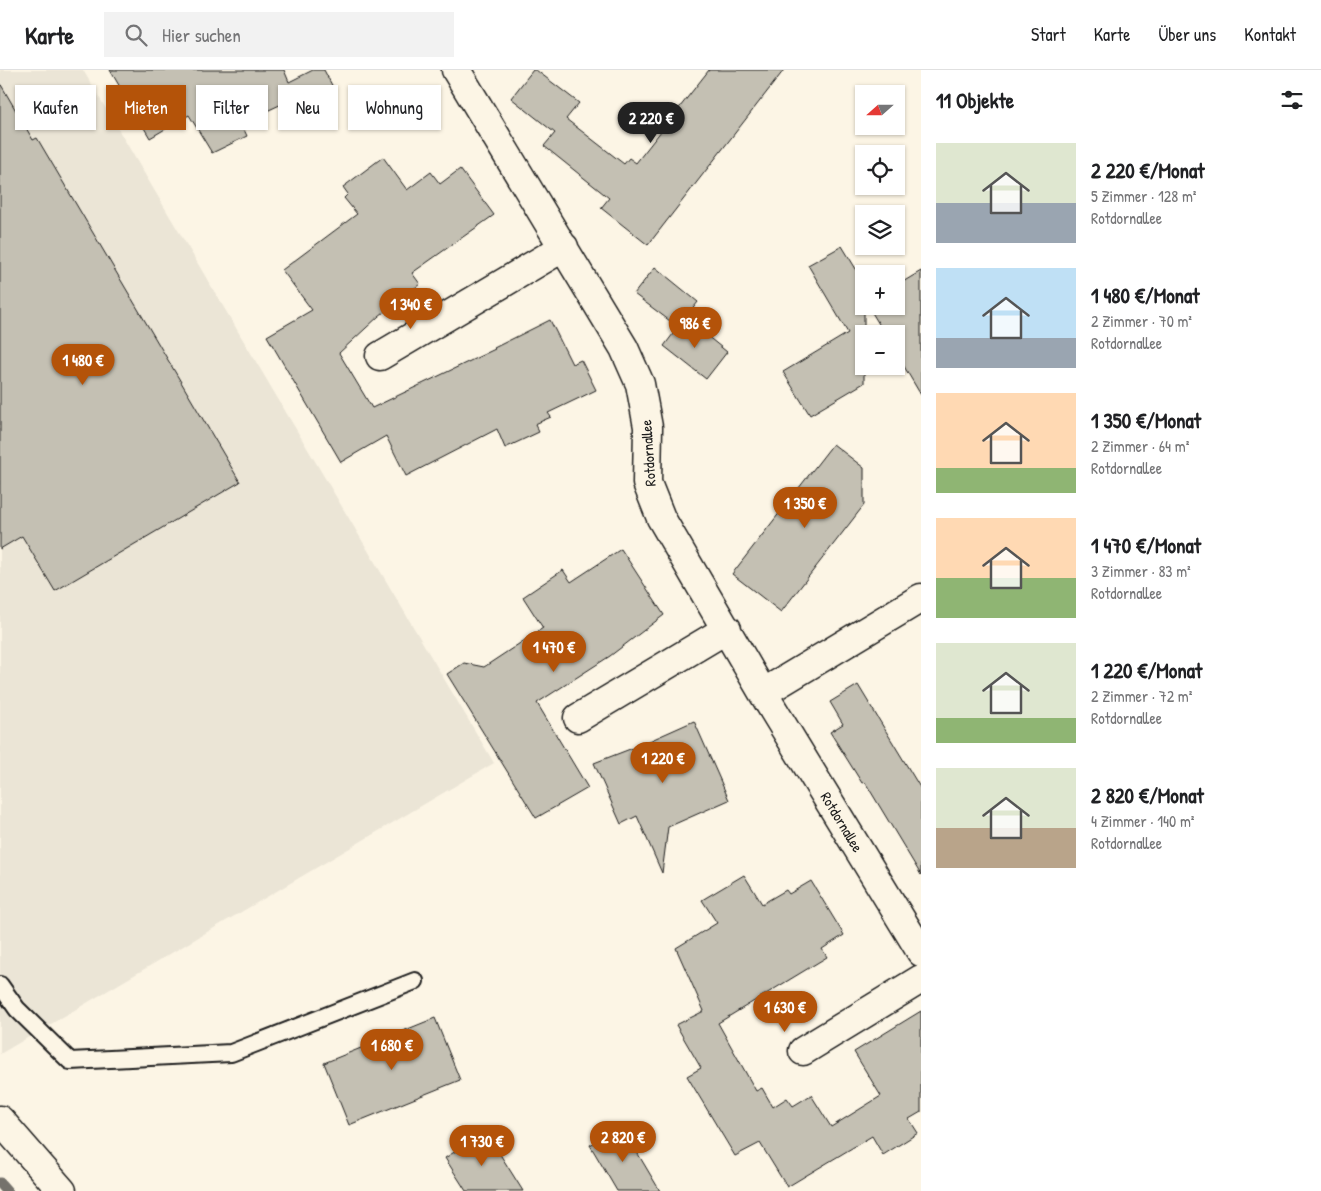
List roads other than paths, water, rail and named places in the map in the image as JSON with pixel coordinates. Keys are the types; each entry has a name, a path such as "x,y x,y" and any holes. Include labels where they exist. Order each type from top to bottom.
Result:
{"street":[{"name":"Rotdornallee","path":"456,70 624,348 640,384 648,427 647,483 661,518 763,692 921,952"},
{"path":"380,356 564,247"},
{"path":"763,692 921,598"},
{"path":"578,718 727,629"},
{"path":"803,1051 921,979"},
{"path":"0,1120 62,1191"}],"lane":[{"path":"0,985 17,1009 70,1061 231,1052 415,980"}],"waterway":[{"path":"0,1183 7,1191"}]}
